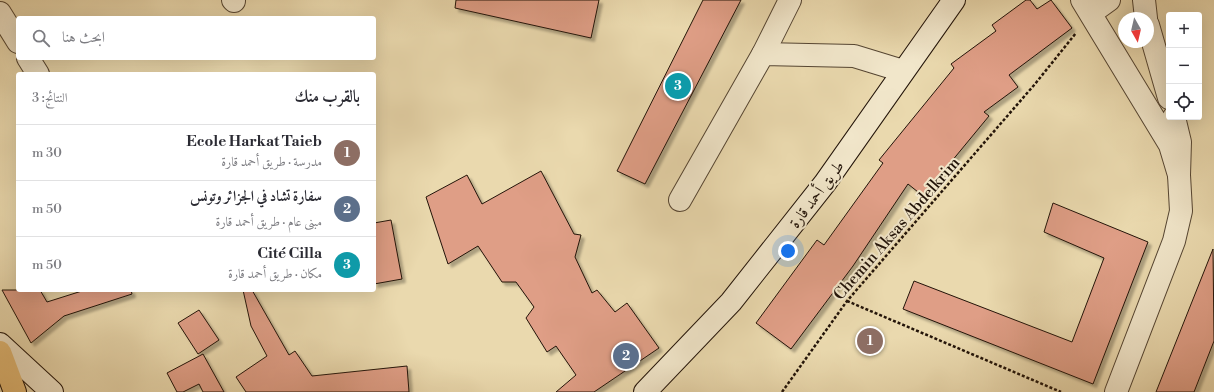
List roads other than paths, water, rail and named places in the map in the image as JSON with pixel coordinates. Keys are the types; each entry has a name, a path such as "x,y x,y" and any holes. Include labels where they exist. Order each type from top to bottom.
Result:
{"main road":[{"path":"0,352 15,392"}],"street":[{"path":"680,200 763,54 790,0"},
{"name":"طريق أحمد قارة","path":"645,392 731,302 825,183 954,0"},
{"path":"1109,0 1087,7 1170,145 1179,175"},
{"path":"1144,0 1145,12"},
{"path":"0,13 16,39"},
{"path":"1154,46 1166,88"},
{"path":"763,54 854,56 903,71"},
{"path":"29,60 37,72"},
{"path":"1116,392 1174,241 1181,211 1179,175 1180,142 1175,120"},
{"path":"0,344 52,392"}],"place":[{"name":"Cité Cilla","path":"678,86"},
{"name":"Ecole Harkat Taieb","path":"870,341"},
{"name":"سفارة تشاد في الجزائر وتونس","path":"626,356"}]}
